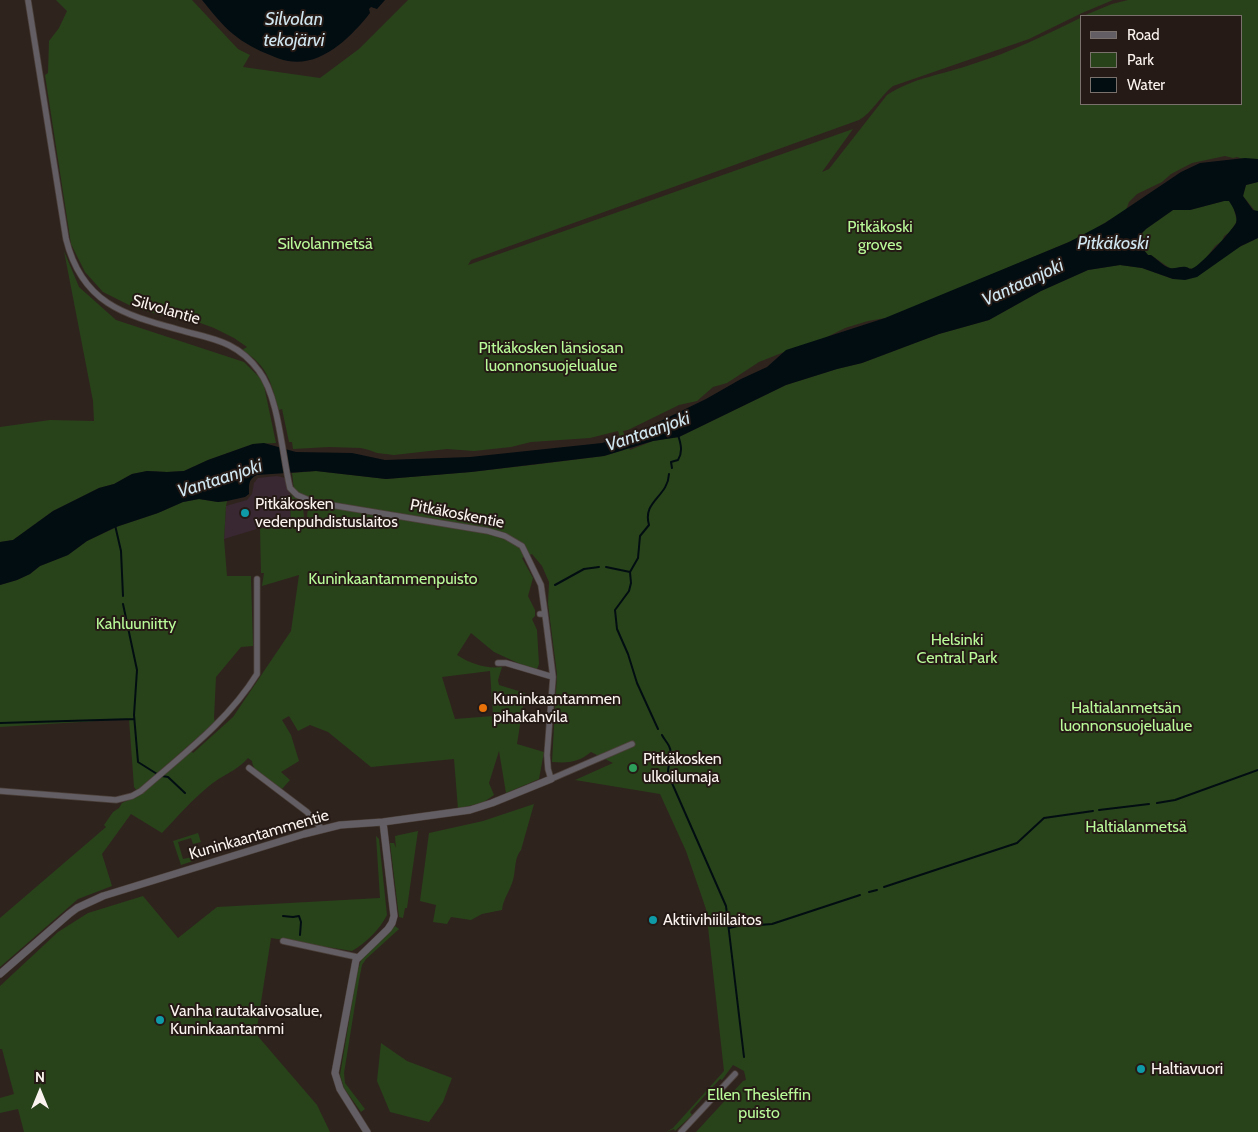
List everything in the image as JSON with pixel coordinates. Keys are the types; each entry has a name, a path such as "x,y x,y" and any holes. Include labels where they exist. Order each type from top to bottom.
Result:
{"street":[{"name":"Silvolantie","path":"28,0 66,239 71,260 80,276 101,298 116,309 133,317 225,342 242,352 254,364 265,380 276,413 292,491 313,502"},
{"name":"Pitkäkoskentie","path":"313,502 488,531 505,536 522,546 534,568 543,592 543,614 553,677 547,755 551,779"},
{"path":"0,791 116,800 132,796 141,791 227,714 257,674 257,579"},
{"path":"498,663 553,677"},
{"name":"Kuninkaantammentie","path":"0,974 69,914 87,903 116,892 322,829 340,825 383,822 470,810 551,779 632,744"},
{"path":"247,769 307,812 322,829"},
{"path":"367,1132 340,1089 335,1073 357,957 388,929 393,919 383,822"},
{"path":"283,942 357,957"},
{"path":"681,1132 735,1074"}],"shaded area":[{"path":"277,476 285,478 290,494 291,528 260,528 224,539 226,506 247,500 252,494 254,483 258,478"}],"green space":[{"path":"56,0 192,0 238,49 250,55 243,67 320,78 359,49 408,0 1113,0 1029,39 893,86 859,120 471,260 468,265 853,129 822,172 829,169 887,95 897,89 918,80 962,68 1001,54 1042,37 1080,18 1080,105 1243,105 1243,15 1085,15 1112,4 1128,0 1258,0 1258,164 1237,157 1225,156 1192,163 1171,174 1162,182 1137,194 1129,202 1126,210 1083,236 891,317 845,328 821,340 759,362 727,383 713,387 697,401 679,405 623,431 630,450 653,441 679,437 786,385 862,363 939,334 989,320 1041,291 1088,270 1120,265 1142,268 1173,279 1258,238 1258,1132 696,1132 746,1080 744,1071 733,1065 722,1080 720,1079 690,1112 692,1115 675,1131 674,1129 666,1132 673,1128 724,1071 706,909 686,851 660,794 575,780 613,763 591,752 572,762 552,762 557,674 548,604 549,582 542,566 532,554 522,558 533,578 528,596 535,610 535,616 532,619 537,630 539,664 537,669 533,670 494,652 471,633 457,655 479,665 502,667 498,680 499,685 525,693 517,744 544,752 539,779 506,793 499,751 489,783 494,795 484,802 458,809 454,759 371,767 328,732 310,725 298,731 289,716 282,720 291,735 299,761 281,772 290,780 282,789 260,774 248,758 203,791 162,833 131,814 102,854 112,886 78,899 0,967 0,918 106,827 104,825 122,803 140,795 191,751 193,753 233,717 291,631 299,575 262,586 264,573 261,573 260,528 291,528 290,494 302,505 306,526 309,498 294,489 292,473 316,471 386,479 540,464 604,456 624,450 618,431 590,438 531,442 511,447 474,451 447,449 394,455 377,453 361,448 293,449 292,442 289,442 282,409 279,410 263,369 258,362 242,350 247,347 214,328 192,320 179,320 135,308 103,292 85,272 71,244 45,75 48,73 49,41 59,28 67,11","holes":["490,671 493,716 455,719 442,677"]},
{"path":"1258,182 1258,211 1256,212 1243,196 1246,185"},
{"path":"1229,201 1233,206 1237,221 1230,232 1215,246 1203,262 1193,269 1183,267 1171,269 1151,255 1148,255 1139,244 1139,236 1146,229 1173,210 1190,210"},
{"path":"64,251 79,287 116,320 244,362 263,381 276,443 253,444 184,471 147,471 132,474 53,511 13,540 0,542 0,427 50,420 94,421 93,401"},
{"name":"Kahluuniitty","path":"199,499 218,502 227,501 224,539 227,576 251,576 253,646 241,647 216,677 215,722 137,791 134,787 129,719 0,727 0,585 30,574 40,566 68,555 87,541 119,526 158,513 183,502"},
{"path":"534,804 521,850 516,860 513,880 502,910 482,914 471,920 451,917 447,924 433,922 436,905 420,901 429,833 483,821"},
{"path":"418,831 407,908 405,908 403,918 399,917 390,843 394,843 396,848 395,836"},
{"path":"198,833 201,842 193,844 191,838 178,842 183,859 192,857 193,861 181,865 173,841"},
{"path":"376,836 379,839 387,915 381,925 352,951 271,938 256,1034 317,1105 330,1132 24,1132 18,1109 0,1113 0,1098 14,1094 2,1049 0,1049 0,986 58,932 88,913 143,896 178,938 217,907 380,898"},
{"path":"395,926 399,929 366,959 362,965 359,980 344,1073 345,1083 365,1109 361,1112 344,1088 340,1075 357,973 361,960"},
{"path":"381,1043 407,1061 452,1078 443,1102 429,1122 390,1112 377,1081"}],"water":[{"name":"Silvolan tekojärvi","path":"202,0 385,0 377,9 371,7 369,9 370,13 335,48 324,55 301,62 281,59 246,43 233,34"},
{"name":"Pitkäkoski","path":"1245,158 1258,159 1258,182 1246,185 1243,196 1253,210 1258,211 1258,238 1241,246 1197,277 1185,280 1173,279 1142,268 1120,265 1088,270 1041,291 989,320 939,334 862,363 786,385 679,437 653,441 604,456 471,472 386,479 316,471 257,475 251,480 249,494 245,497 218,502 199,499 183,502 158,513 116,527 87,541 68,555 40,566 30,574 0,585 0,542 13,540 53,511 132,474 147,471 184,471 253,444 264,443 296,452 352,453 385,460 470,457 602,443 640,431 767,367 786,350 885,318 1069,242 1105,223 1181,172 1200,163","holes":["1229,201 1236,215 1236,223 1209,254 1193,268 1168,267 1151,255 1148,255 1139,244 1139,236 1173,210 1190,210"]}],"waterway":[{"name":"Vantaanjoki","path":"672,468 671,462 678,460 681,454 678,435"},
{"path":"658,729 637,683 628,654 617,629 615,610 629,591 631,583 630,572 638,558 640,536 649,525 649,510 668,482 669,474"},
{"path":"115,525 121,551 123,596"},
{"path":"555,585 584,569 599,567"},
{"path":"606,567 630,572"},
{"path":"123,604 137,670 134,715 138,762 157,774"},
{"path":"0,723 134,719"},
{"path":"662,735 670,749 671,756 668,774 726,906 744,1057"},
{"path":"1157,803 1175,800 1258,770"},
{"path":"162,776 168,777 185,793"},
{"path":"1099,810 1149,804"},
{"path":"884,887 1017,843 1044,818 1093,811"},
{"path":"869,892 877,890"},
{"path":"746,926 772,924 860,895"},
{"path":"283,916 299,916 301,922 300,935"},
{"path":"729,928 738,926"}],"place":[{"name":"Pitkäkosken vedenpuhdistuslaitos","path":"245,513"},
{"name":"Kuninkaantammen pihakahvila","path":"483,708"},
{"name":"Pitkäkosken ulkoilumaja","path":"633,768"},
{"name":"Aktiivihiililaitos","path":"653,920"},
{"name":"Vanha rautakaivosalue, Kuninkaantammi","path":"160,1020"},
{"name":"Haltiavuori","path":"1141,1069"}],"park label":[{"name":"Pitkäkoski groves","path":"880,236"},
{"name":"Silvolanmetsä","path":"325,244"},
{"name":"Pitkäkosken länsiosan luonnonsuojelualue","path":"551,357"},
{"name":"Kuninkaantammenpuisto","path":"393,579"},
{"name":"Helsinki Central Park","path":"957,649"},
{"name":"Haltialanmetsän luonnonsuojelualue","path":"1126,717"},
{"name":"Haltialanmetsä","path":"1136,827"},
{"name":"Ellen Thesleffin puisto","path":"759,1104"}]}
